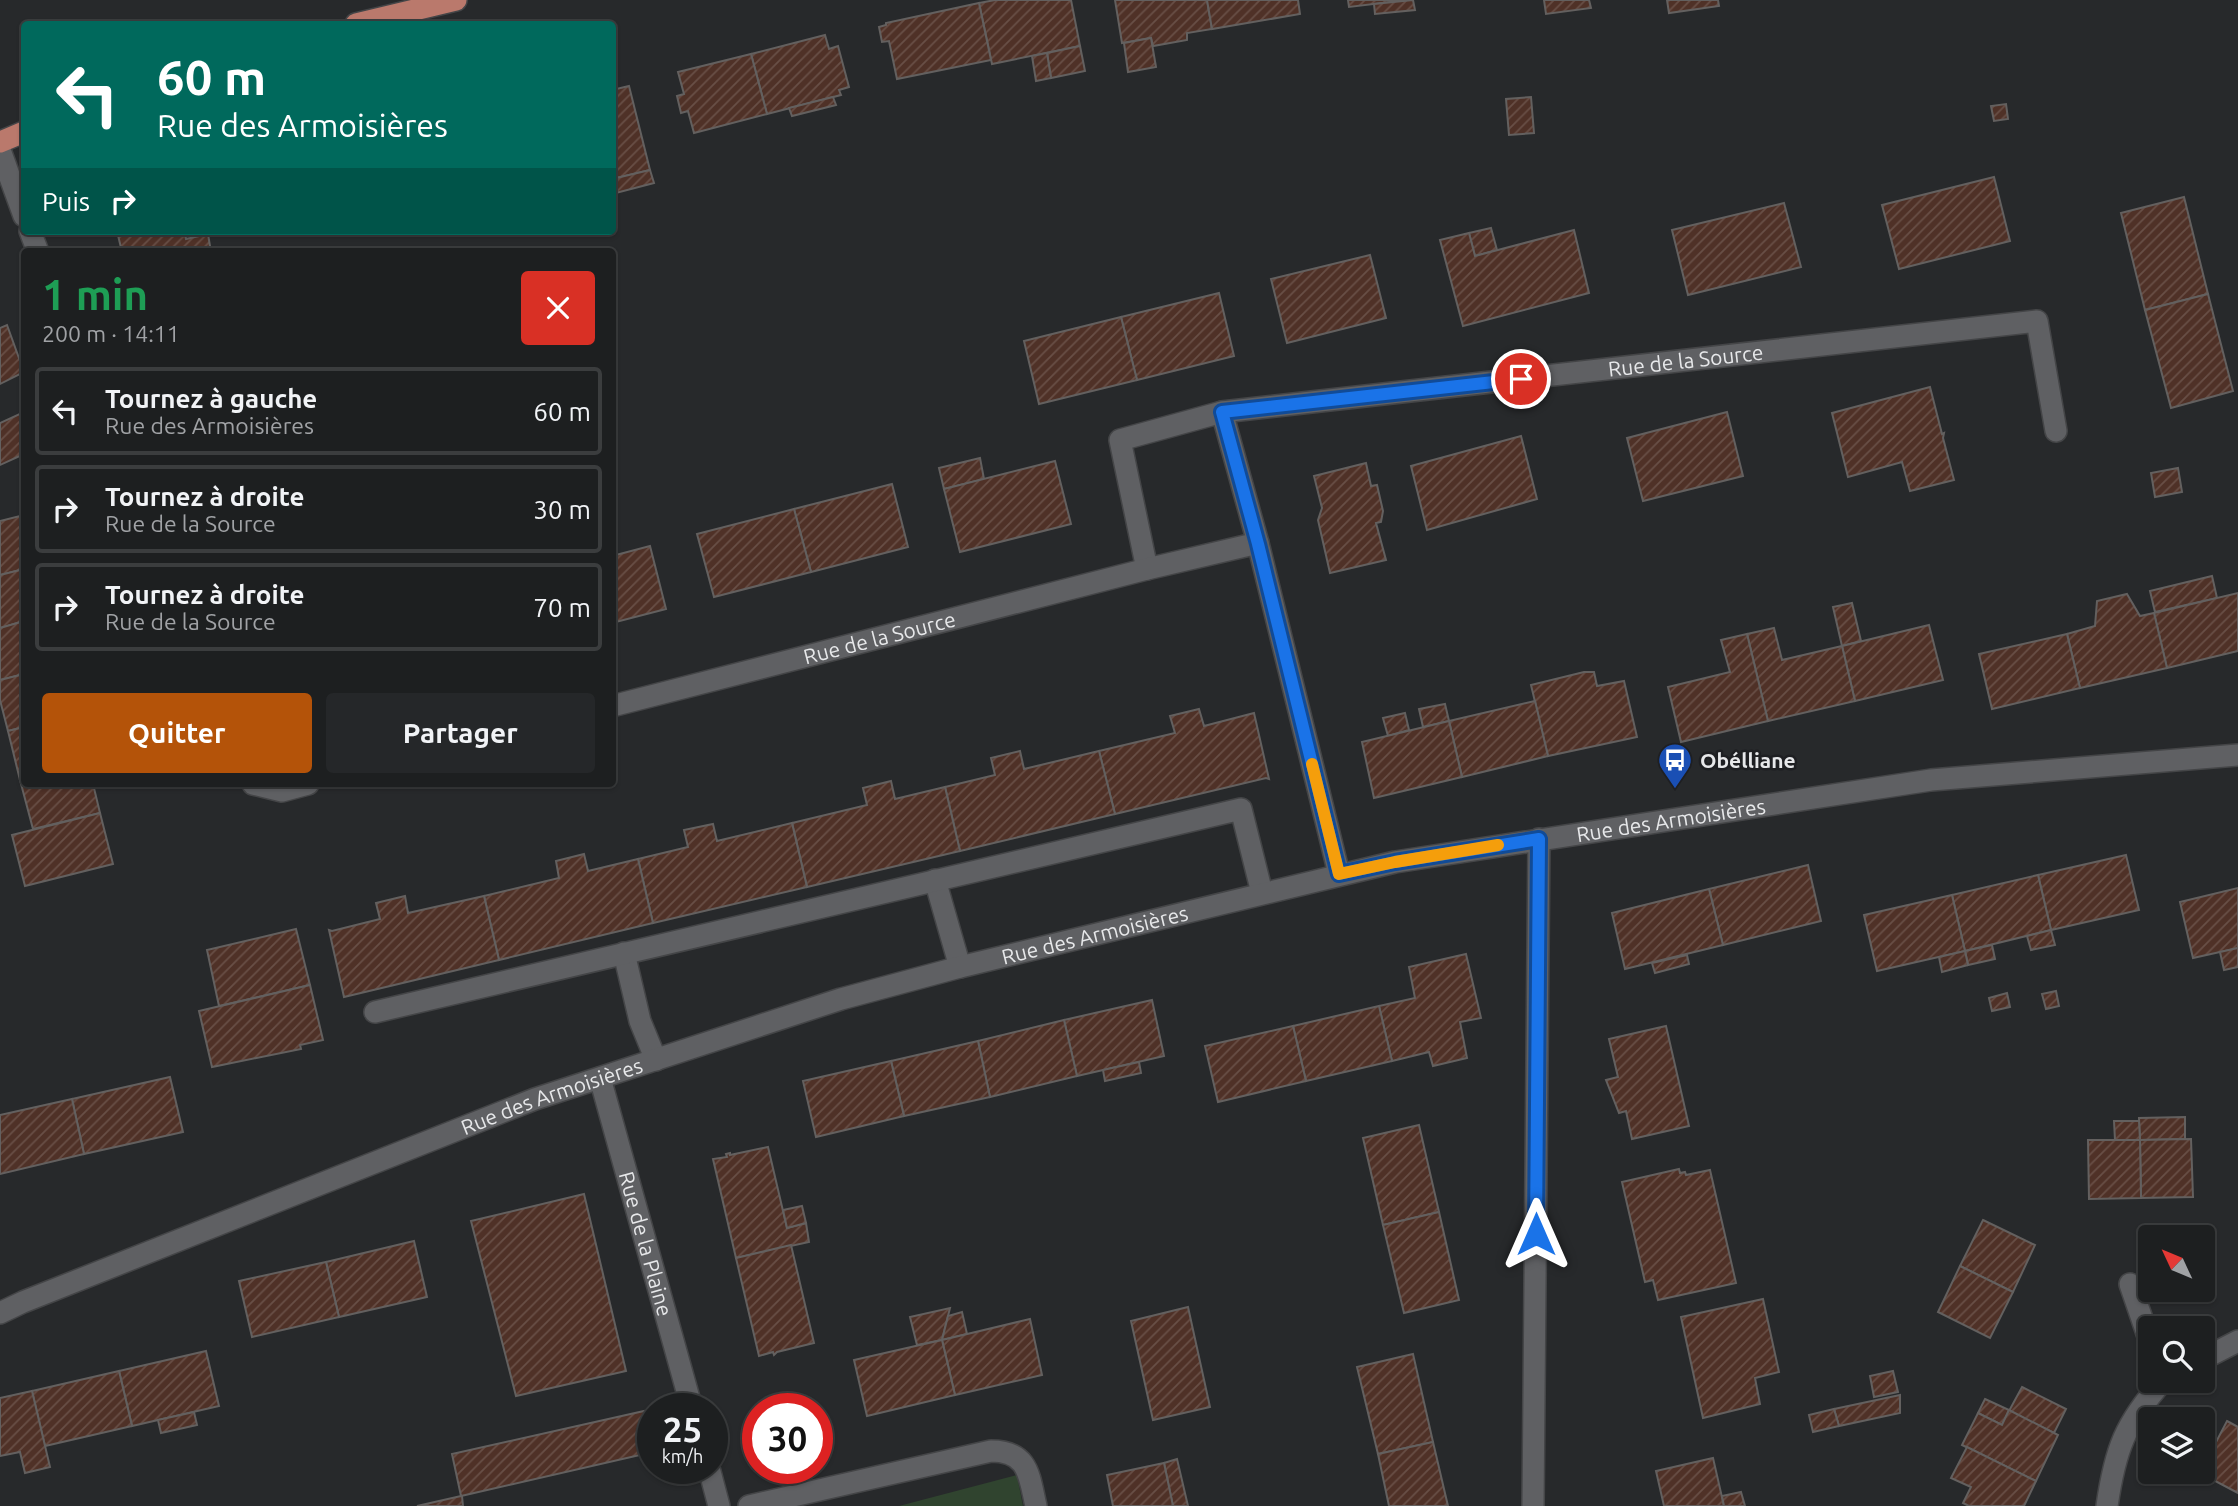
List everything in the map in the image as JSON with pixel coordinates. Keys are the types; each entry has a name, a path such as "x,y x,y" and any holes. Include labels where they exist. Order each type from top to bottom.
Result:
{"main road":[{"path":"368,21 456,0"},
{"path":"0,142 21,133"}],"street":[{"path":"0,150 21,208"},
{"name":"Rue de la Source","path":"1147,569 1120,440 1222,412 2037,321 2056,430"},
{"path":"1222,412 1258,544 1339,874"},
{"name":"Rue de la Source","path":"616,705 1147,569 1258,544"},
{"name":"Rue des Armoisières","path":"0,1313 535,1099 841,999 960,967 1395,862 1931,780 2238,755"},
{"path":"265,787 282,791 297,787"},
{"path":"375,1012 1241,809 1262,893"},
{"path":"1533,1506 1539,839"},
{"path":"935,880 960,967"},
{"path":"624,953 640,1021 656,1060"},
{"name":"Rue de la Plaine","path":"600,1078 688,1393"},
{"path":"2130,1284 2141,1316"},
{"path":"2215,1353 2238,1341"},
{"path":"2107,1506 2117,1453 2131,1421 2153,1393"},
{"path":"749,1506 991,1451 1006,1451 1017,1456 1024,1464 1036,1506"},
{"path":"713,1484 719,1506"}],"green space":[{"path":"1017,1475 1023,1506 899,1506"}],"building":[{"path":"995,0 1071,0 1080,46 992,64 979,3"},
{"path":"1115,0 1207,0 1212,29 1187,33 1187,40 1153,46 1151,38 1122,43"},
{"path":"1207,0 1298,0 1300,14 1212,29"},
{"path":"1348,0 1407,0 1349,7"},
{"path":"1413,0 1415,10 1375,14 1374,4"},
{"path":"1544,0 1589,0 1591,8 1546,14"},
{"path":"1667,0 1718,0 1719,6 1669,13"},
{"path":"979,3 991,60 897,79 889,41 882,42 879,27 886,23"},
{"path":"825,35 829,49 838,46 849,87 839,90 841,95 767,114 751,54"},
{"path":"1151,38 1156,67 1128,72 1124,43"},
{"path":"1080,46 1085,71 1051,78 1047,53"},
{"path":"1047,53 1051,78 1036,81 1032,56"},
{"path":"751,54 767,114 694,133 688,111 681,113 677,96 684,94 678,72"},
{"path":"629,86 650,170 616,178 616,89"},
{"path":"833,97 836,105 792,116 789,108"},
{"path":"1531,97 1534,133 1509,135 1506,99"},
{"path":"2006,104 2008,119 1994,121 1991,106"},
{"path":"650,170 654,183 616,193 616,178"},
{"path":"1994,177 2010,241 1899,269 1882,205"},
{"path":"2184,197 2208,294 2145,310 2121,213"},
{"path":"1784,203 1801,267 1688,295 1672,230"},
{"path":"1491,228 1497,250 1475,256 1469,233"},
{"path":"1574,230 1589,293 1463,326 1440,240 1469,233 1475,256"},
{"path":"118,235 185,235 186,239 208,235 210,248 121,248"},
{"path":"1370,255 1386,318 1287,343 1271,279"},
{"path":"1219,293 1234,356 1137,380 1121,317"},
{"path":"2208,294 2233,391 2171,408 2145,310"},
{"path":"1121,317 1137,380 1039,404 1024,341"},
{"path":"7,325 21,364 21,374 0,384 0,328"},
{"path":"1930,387 1954,480 1910,491 1902,462 1848,477 1832,413"},
{"path":"1727,412 1743,476 1643,501 1627,438"},
{"path":"21,413 21,455 0,465 0,423"},
{"path":"1521,436 1537,499 1427,530 1411,466"},
{"path":"980,458 984,479 944,489 939,468"},
{"path":"1055,461 1071,524 960,552 944,489"},
{"path":"1366,463 1371,486 1377,485 1383,511 1381,522 1376,523 1386,560 1330,573 1318,520 1322,508 1314,476"},
{"path":"2178,468 2182,492 2155,497 2151,473"},
{"path":"892,484 908,547 811,572 794,509"},
{"path":"794,509 811,572 714,597 697,534"},
{"path":"21,516 21,570 0,575 0,521"},
{"path":"650,546 666,609 616,622 616,555"},
{"path":"21,570 21,622 0,628 0,575"},
{"path":"2212,576 2217,598 2155,612 2150,591"},
{"path":"2238,593 2238,651 2167,668 2154,613"},
{"path":"2127,594 2140,616 2154,613 2167,668 2080,688 2067,634 2095,626 2097,601"},
{"path":"1852,603 1861,641 1842,646 1833,607"},
{"path":"21,622 21,675 0,680 0,628"},
{"path":"1929,625 1943,680 1855,701 1842,646"},
{"path":"1774,628 1782,660 1842,646 1855,701 1768,721 1747,634"},
{"path":"1747,634 1768,721 1681,742 1668,687 1730,672 1721,640"},
{"path":"2067,634 2080,688 1992,709 1979,654"},
{"path":"1594,672 1597,686 1624,681 1637,737 1548,756 1531,685"},
{"path":"21,675 21,728 8,731 0,700 0,680"},
{"path":"1535,701 1548,756 1462,777 1449,721"},
{"path":"1445,704 1449,721 1423,727 1419,709"},
{"path":"1199,709 1204,726 1254,713 1269,779 1115,814 1099,751 1175,733 1170,716"},
{"path":"1405,713 1409,730 1388,736 1383,718"},
{"path":"1449,721 1462,777 1374,798 1362,742"},
{"path":"21,728 21,780 20,780 8,731"},
{"path":"1020,751 1024,769 1099,751 1115,814 960,851 945,787 995,775 991,758"},
{"path":"891,781 895,799 945,787 960,851 807,887 792,823 867,805 863,788"},
{"path":"22,787 94,787 100,813 33,829"},
{"path":"100,813 113,864 25,886 12,835"},
{"path":"792,823 807,887 653,923 638,859 688,847 684,830 713,824 717,841"},
{"path":"584,854 588,871 638,859 653,923 499,960 484,896 559,878 556,861"},
{"path":"2126,855 2139,910 2051,930 2038,875"},
{"path":"1808,865 1821,921 1723,945 1709,889"},
{"path":"2038,875 2051,930 1965,951 1952,895"},
{"path":"2238,888 2238,948 2193,958 2180,902"},
{"path":"1709,889 1723,945 1625,969 1612,913"},
{"path":"1952,895 1965,951 1877,971 1864,915"},
{"path":"405,896 408,913 484,896 499,960 344,997 329,930 380,919 376,903"},
{"path":"296,929 310,985 219,1006 207,950"},
{"path":"2051,930 2055,945 2031,950 2027,936"},
{"path":"1992,945 1995,959 1968,965 1965,951"},
{"path":"2238,948 2238,967 2224,970 2220,952"},
{"path":"1965,951 1968,965 1942,972 1939,957"},
{"path":"1466,954 1481,1018 1460,1022 1467,1058 1433,1066 1429,1052 1392,1061 1379,1006 1415,998 1409,967"},
{"path":"1687,955 1689,964 1655,973 1652,963"},
{"path":"310,985 323,1040 300,1045 301,1049 212,1067 199,1011"},
{"path":"2056,991 2059,1006 2046,1009 2042,994"},
{"path":"2007,993 2010,1007 1992,1011 1989,998"},
{"path":"1152,1000 1164,1056 1077,1076 1064,1020"},
{"path":"1379,1006 1392,1061 1306,1081 1293,1026"},
{"path":"1064,1020 1077,1076 990,1097 978,1041"},
{"path":"1293,1026 1306,1081 1218,1102 1205,1046"},
{"path":"1666,1026 1689,1126 1632,1139 1626,1111 1619,1113 1606,1080 1618,1077 1609,1039"},
{"path":"978,1041 990,1097 904,1116 891,1061"},
{"path":"891,1061 904,1116 816,1137 803,1081"},
{"path":"1139,1062 1141,1073 1105,1081 1103,1070"},
{"path":"170,1077 183,1132 84,1154 72,1099"},
{"path":"72,1099 84,1154 0,1174 0,1115"},
{"path":"2185,1117 2185,1139 2140,1140 2139,1118"},
{"path":"2114,1121 2139,1121 2140,1140 2115,1140"},
{"path":"1419,1125 1439,1212 1383,1225 1363,1138"},
{"path":"2191,1139 2193,1197 2141,1198 2140,1140"},
{"path":"2088,1140 2140,1140 2141,1198 2089,1199"},
{"path":"768,1147 787,1228 806,1223 809,1242 736,1258 713,1159 727,1157 726,1154 730,1153"},
{"path":"1679,1169 1680,1173 1685,1172 1686,1175 1710,1170 1736,1283 1658,1300 1653,1280 1645,1282 1622,1182"},
{"path":"584,1194 626,1371 516,1396 471,1221"},
{"path":"802,1206 806,1223 787,1228 783,1210"},
{"path":"1439,1212 1459,1300 1404,1313 1383,1225"},
{"path":"1983,1220 2035,1245 2013,1292 1960,1266"},
{"path":"414,1241 427,1297 339,1317 326,1262"},
{"path":"791,1245 814,1343 774,1355 773,1352 759,1356 736,1258"},
{"path":"326,1262 339,1317 252,1337 239,1281"},
{"path":"1960,1266 2013,1292 1990,1338 1938,1312"},
{"path":"1763,1299 1779,1372 1755,1378 1760,1404 1703,1418 1681,1317"},
{"path":"1188,1307 1210,1407 1153,1420 1131,1321"},
{"path":"950,1308 942,1340 917,1345 910,1317"},
{"path":"962,1312 967,1334 942,1340 948,1316"},
{"path":"1030,1319 1042,1375 955,1395 942,1340"},
{"path":"942,1340 955,1395 867,1416 854,1360"},
{"path":"206,1351 219,1406 132,1426 119,1371"},
{"path":"1413,1354 1433,1442 1378,1454 1357,1367"},
{"path":"119,1371 132,1426 45,1446 32,1391"},
{"path":"1893,1371 1898,1392 1874,1397 1870,1376"},
{"path":"2022,1387 2066,1409 2054,1433 2009,1411"},
{"path":"32,1391 50,1467 25,1473 20,1452 0,1456 0,1398"},
{"path":"1900,1395 1900,1413 1839,1426 1834,1409"},
{"path":"1985,1399 2009,1410 2002,1425 1978,1413"},
{"path":"1834,1409 1839,1426 1813,1432 1809,1415"},
{"path":"2009,1410 2058,1435 2036,1481 1962,1445 1978,1413 2002,1425"},
{"path":"194,1412 197,1425 161,1433 158,1420"},
{"path":"637,1413 637,1456 461,1496 452,1454"},
{"path":"2227,1421 2238,1427 2238,1493 2215,1481 2215,1444"},
{"path":"1433,1442 1448,1506 1389,1506 1378,1454"},
{"path":"1967,1447 2036,1481 2024,1506 1969,1506 1963,1503 1971,1487 1951,1478"},
{"path":"1713,1458 1724,1506 1664,1506 1656,1471"},
{"path":"1177,1459 1188,1506 1173,1506 1164,1463"},
{"path":"1164,1463 1173,1506 1113,1506 1107,1475"},
{"path":"1741,1492 1745,1506 1724,1506 1722,1496"},
{"path":"461,1496 463,1506 417,1506"}],"slow traffic":[{"path":"1312,764 1339,874 1498,845"}],"place":[{"name":"Obélliane","path":"1675,790"}],"route":[{"path":"1521,379 1222,412 1258,544 1339,874 1395,862 1539,839 1536,1234"}]}
